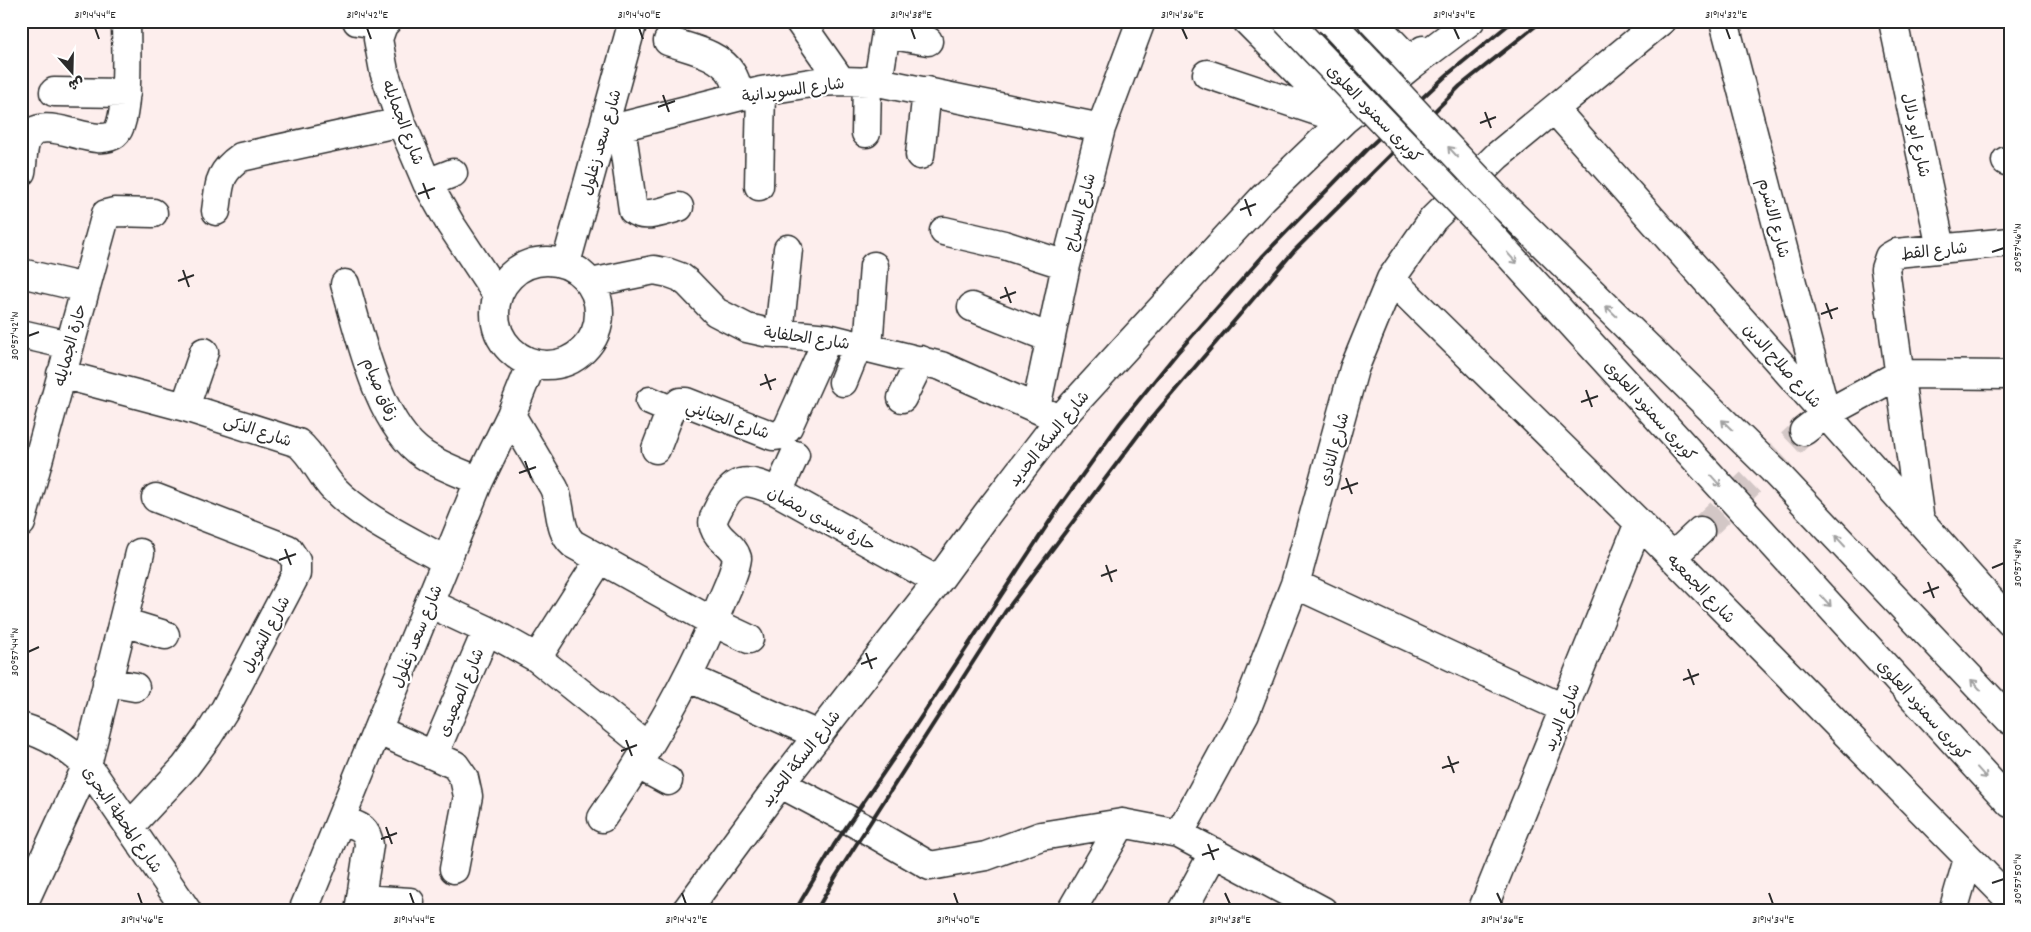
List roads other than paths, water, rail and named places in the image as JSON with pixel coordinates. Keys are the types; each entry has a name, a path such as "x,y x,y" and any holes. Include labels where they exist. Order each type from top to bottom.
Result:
{"street":[{"path":"21,172 26,142 33,133 44,128 104,139 115,134 120,126 126,93 126,21"},
{"name":"شارع سعد زغلول","path":"566,264 612,129 633,21"},
{"path":"799,21 862,81"},
{"name":"شارع السراج","path":"1036,408 1066,264 1101,128 1141,21"},
{"path":"1247,21 1344,120"},
{"name":"كوبرى سمنود العلوى","path":"1287,21 1479,222 2010,803"},
{"name":"كوبرى سمنود العلوى","path":"1330,21 1498,200 1773,470 2010,720"},
{"path":"1372,21 1413,64 1445,21"},
{"name":"شارع السكة الحديد","path":"686,911 1060,419 1263,198 1344,120 1470,21"},
{"path":"1555,110 1661,21"},
{"name":"شارع الاشرم","path":"1724,21 1826,414"},
{"name":"شارع ابو دلال","path":"1893,21 1941,248"},
{"name":"شارع الجمايله","path":"376,23 384,71 400,122 428,183 451,225 498,296"},
{"path":"866,133 862,81 887,27 928,41"},
{"path":"668,41 709,55 725,65 751,94 758,186"},
{"path":"1208,74 1344,120"},
{"name":"شارع السويدانية","path":"612,129 751,94 862,81 927,91 1101,128"},
{"path":"920,155 927,91"},
{"path":"54,92 126,93"},
{"name":"شارع النادى","path":"1179,834 1245,713 1295,584 1354,369 1391,279 1433,219 1497,156 1555,110"},
{"name":"شارع صلاح الدين","path":"1555,110 2010,622"},
{"path":"216,211 221,180 228,166 240,157 400,122"},
{"path":"612,129 633,210 638,214 645,215 679,207"},
{"path":"428,183 453,173"},
{"name":"حارة الجمايله","path":"21,523 106,214 114,212 153,213"},
{"path":"944,231 1004,245 1066,264"},
{"name":"شارع القط","path":"1900,374 1885,269 1888,257 1896,253 2010,242"},
{"path":"779,334 788,249"},
{"path":"552,260 566,264 580,272 591,283 598,297 600,314 598,329 590,344 579,356 564,363 548,365 532,363 519,358 509,349 501,337 496,324 495,310 498,296 504,283 513,273 538,261 552,260"},
{"path":"843,382 863,346 874,266"},
{"name":"شارع الحلفاية","path":"591,283 654,270 669,272 680,276 716,312 747,328 779,334 828,338 921,360 941,366 1060,419"},
{"path":"21,273 85,288"},
{"name":"شارع الجمعيه","path":"1391,279 1639,523 2010,900"},
{"name":"زقاق صيام","path":"345,284 372,374 399,431 423,455 479,481"},
{"path":"972,307 1050,338"},
{"path":"21,334 69,345"},
{"name":"شارع الجنايني","path":"656,449 661,405 680,402 686,402 773,436 781,434 788,427 828,338"},
{"path":"185,407 204,352"},
{"path":"902,398 921,360"},
{"name":"شارع سعد زغلول","path":"303,911 479,481 511,415 532,363"},
{"name":"شارع الذكى","path":"61,374 185,407 298,443 308,451 332,487 359,510 446,561"},
{"path":"1900,374 1920,521"},
{"path":"1804,431 1826,414 1900,374 2010,375"},
{"path":"511,415 554,488 559,500 566,538 713,622 750,639"},
{"path":"778,492 795,454"},
{"name":"حارة سيدى رمضان","path":"602,818 643,756 687,677 713,622 737,558 731,546 718,534 714,526 714,518 727,492 743,482 752,482 778,492 938,581"},
{"name":"شارع الشويل","path":"130,826 185,767 208,736 225,709 296,574 296,560 288,549 156,498"},
{"name":"شارع البريد","path":"1482,911 1639,523"},
{"path":"1672,557 1700,531"},
{"path":"21,909 28,878 87,765 140,553"},
{"path":"537,658 600,559"},
{"path":"1295,584 1565,709"},
{"path":"429,603 487,630 537,658 668,781"},
{"path":"123,622 165,635"},
{"name":"شارع الصعيدى","path":"434,754 487,630"},
{"path":"687,677 818,735"},
{"path":"107,682 135,687"},
{"name":"شارع المحطة البحرى","path":"21,727 43,734 66,747 87,765 187,911"},
{"path":"377,730 455,765 464,778 468,796 454,869"},
{"path":"781,784 866,829 930,866 986,856 1041,836 1122,823 1179,834 1323,911"},
{"path":"341,820 363,828 368,834 369,845 360,905 410,902"},
{"path":"1070,911 1122,823"},
{"path":"1182,911 1214,852"},
{"path":"1953,911 1968,859"}],"tunnel":[{"path":"1700,531 1804,431"}],"railway":[{"path":"795,911 834,845 906,740 1057,510 1120,423 1177,353 1262,257 1366,150 1448,74 1513,21"},
{"path":"816,911 836,876 1005,612 1148,422 1294,251 1460,86 1542,21"}]}
